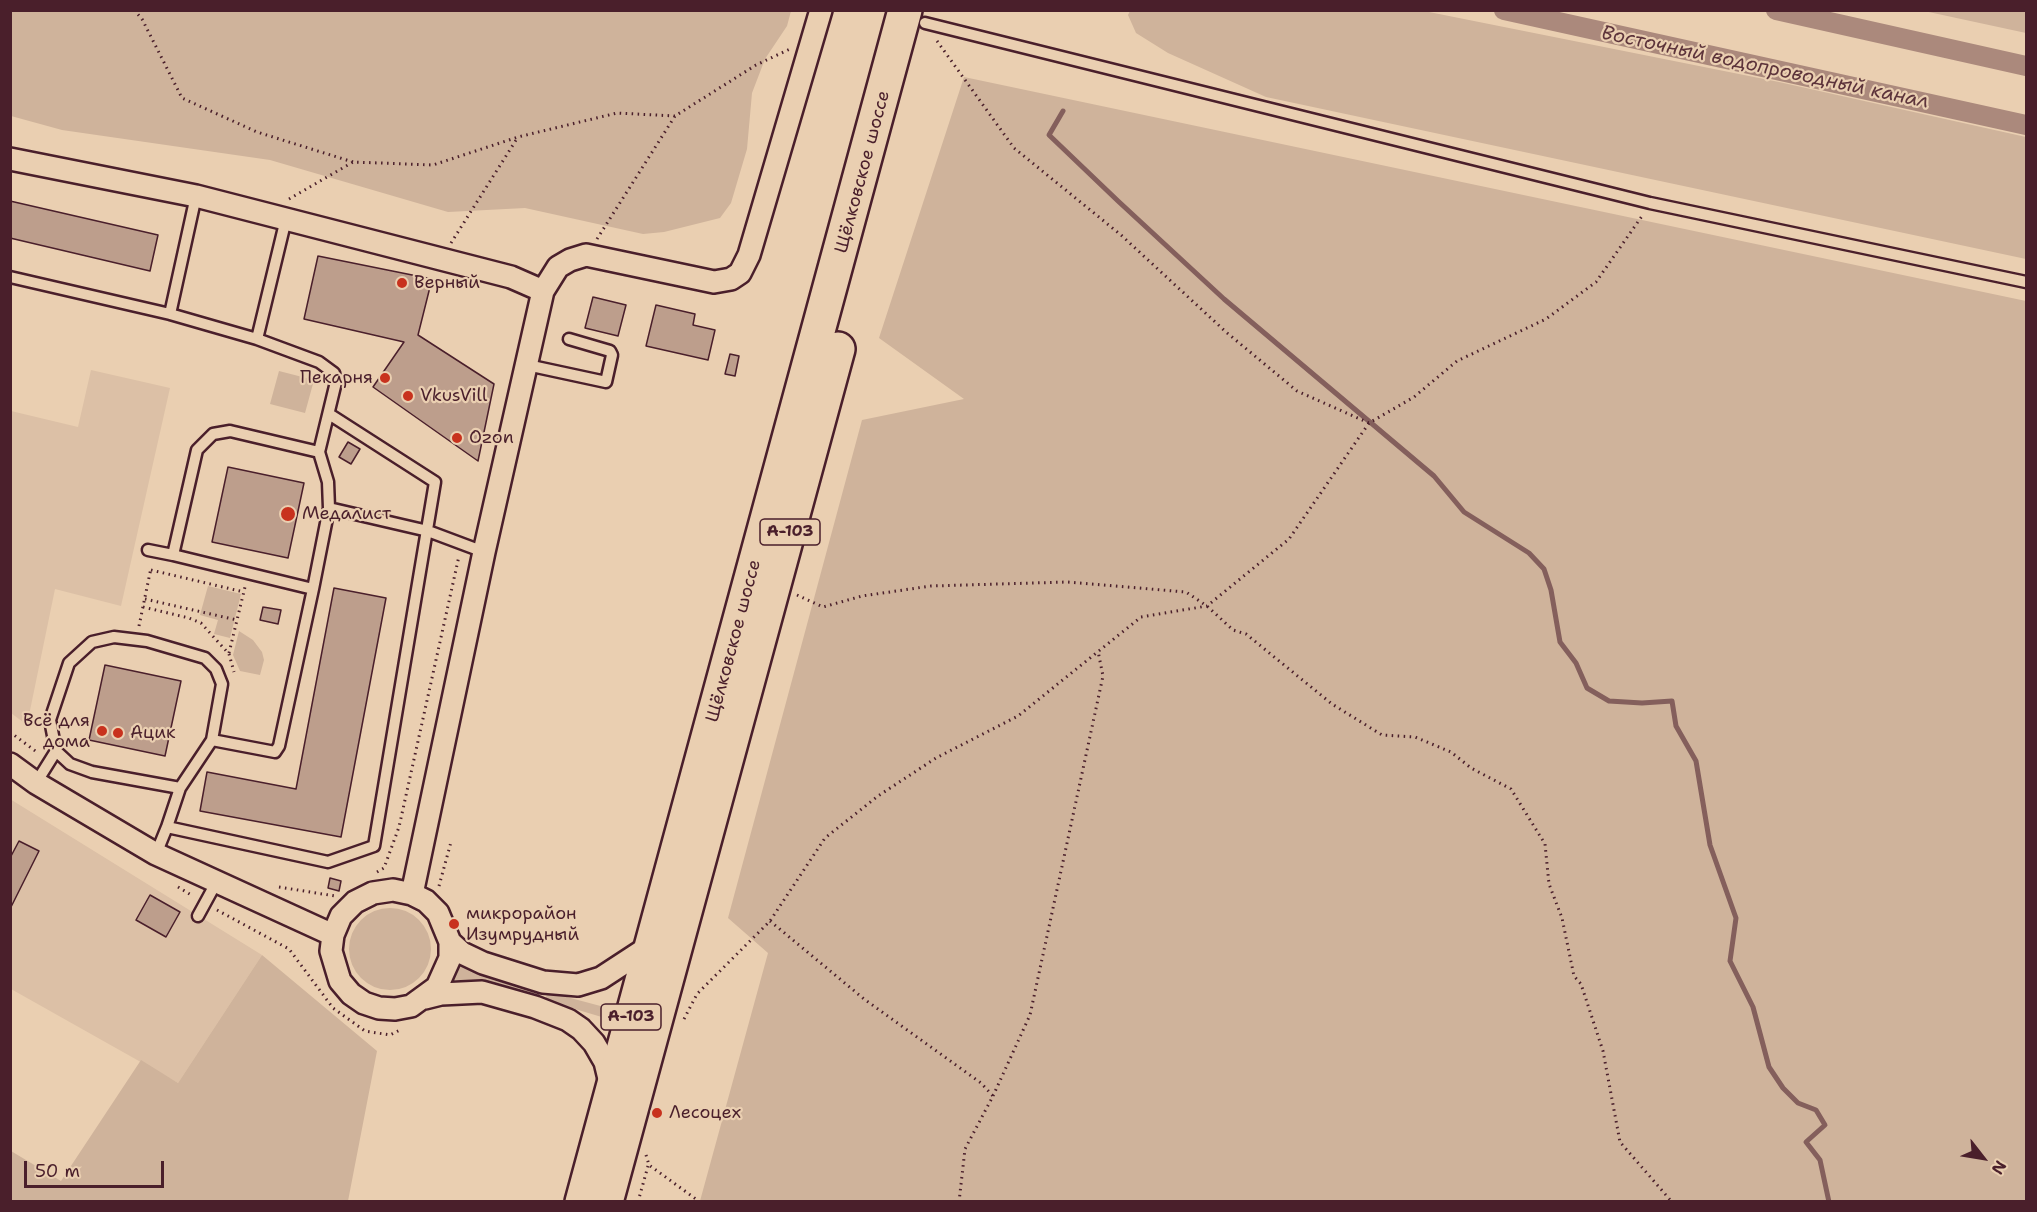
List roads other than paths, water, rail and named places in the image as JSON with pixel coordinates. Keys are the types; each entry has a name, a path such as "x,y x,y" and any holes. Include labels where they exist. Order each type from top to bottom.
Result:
{"main road":[{"name":"Щёлковское шоссе","path":"606,1202 776,585 919,15"},
{"name":"Щёлковское шоссе","path":"582,1202 650,946 838,264 919,15"}],"street":[{"path":"412,894 484,552 543,291 558,267 586,255 714,282 731,279 741,273 749,255 821,10"},
{"path":"10,159 285,211 511,277 543,291"},
{"path":"10,764 36,783 156,854 333,935"},
{"path":"393,890 412,894 426,901 438,913 450,942 450,958 445,974 437,987 425,998 411,1006 395,1009 379,1008 357,998 340,981 331,951 333,935 341,916 355,902 383,891 393,890"},
{"path":"450,942 462,953 483,963 543,982 579,985 601,978 650,946"},
{"path":"425,998 441,994 482,992 568,1020 582,1029 594,1043 605,1062 612,1088"}],"lane":[{"path":"919,15 1650,203 2026,282"},
{"path":"170,314 196,196"},
{"path":"257,339 285,211"},
{"path":"10,277 170,314 257,339 319,362 334,373 336,382 319,452 328,482 329,508 279,746 275,752 212,740"},
{"path":"527,365 606,382 612,355 610,351 569,339"},
{"path":"167,827 328,862 374,846 435,482 329,414"},
{"path":"172,555 196,450 213,434 230,431 319,452"},
{"path":"329,508 428,531 484,552"},
{"path":"152,550 313,589"},
{"path":"156,854 180,788 212,740 222,684 216,669 205,658 136,640 114,637 92,642 69,663 50,720 56,750 70,764 92,772 180,788"},
{"path":"36,783 56,750"},
{"path":"198,916 216,883"}],"waterway":[{"name":"Восточный водопроводный канал","path":"1504,10 2026,125"},
{"name":"Восточный водопроводный канал","path":"1776,10 2026,66"},
{"path":"1063,111 1049,135 1118,201 1224,299 1434,476 1464,512 1529,553 1544,569 1551,590 1560,642 1576,663 1587,688 1609,701 1642,703 1672,701 1676,726 1696,761 1710,845 1736,918 1730,961 1753,1007 1769,1067 1783,1088 1798,1103 1816,1110 1825,1125 1806,1142 1820,1160 1829,1202"}],"place":[{"name":"Верный","path":"402,283"},
{"name":"Пекарня","path":"385,378"},
{"name":"VkusVill","path":"408,396"},
{"name":"Ozon","path":"457,438"},
{"name":"Медалист","path":"288,514"},
{"name":"Всё для дома","path":"102,731"},
{"name":"Ацик","path":"118,733"},
{"name":"микрорайон Изумрудный","path":"454,924"},
{"name":"Лесоцех","path":"657,1113"}]}
